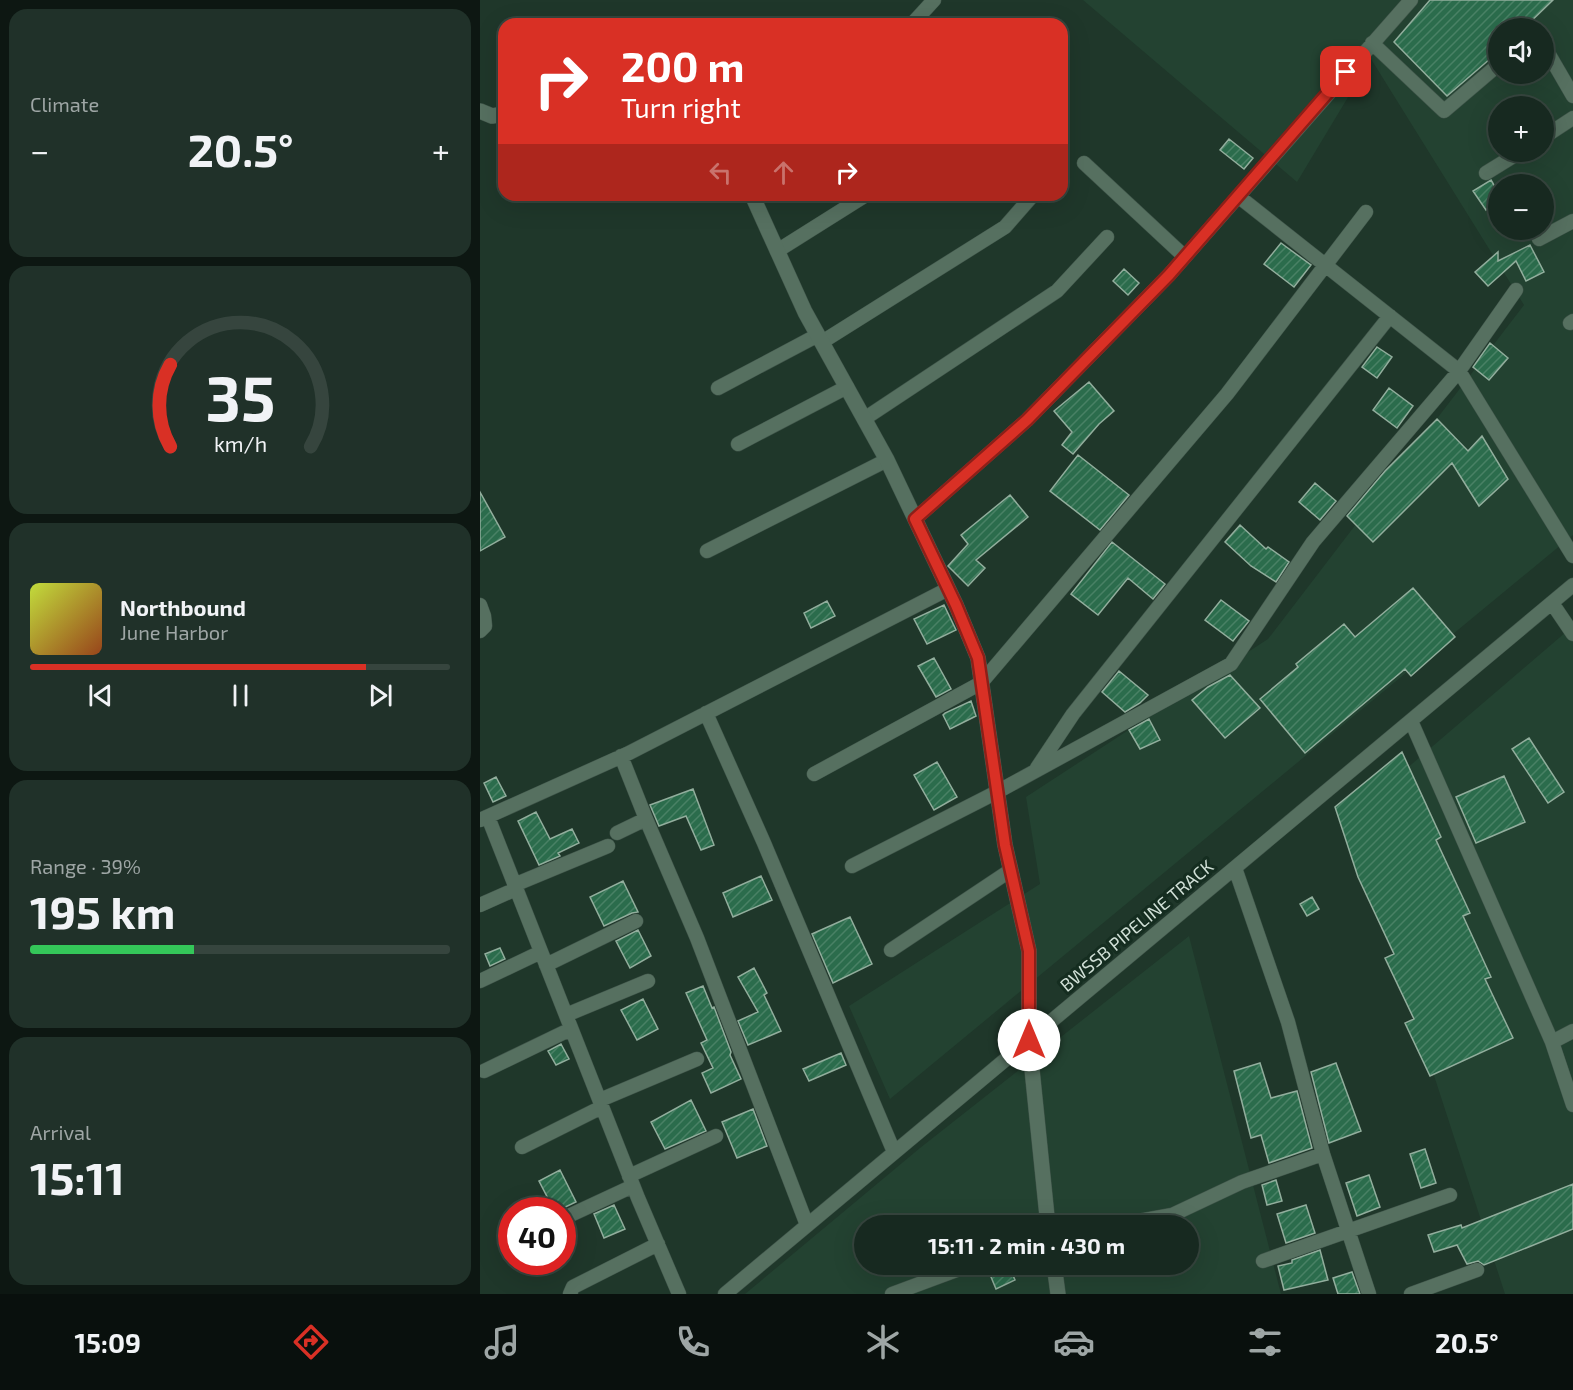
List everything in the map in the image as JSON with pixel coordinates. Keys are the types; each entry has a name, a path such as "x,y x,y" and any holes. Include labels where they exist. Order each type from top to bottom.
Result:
{"street":[{"path":"918,18 934,0"},
{"path":"915,519 1027,420 1185,257 1411,0"},
{"path":"1372,43 1444,111 1488,74"},
{"path":"1554,63 1573,96"},
{"path":"480,111 492,116 498,115"},
{"path":"1554,130 1573,118"},
{"path":"1486,174 1505,162"},
{"path":"1084,163 1185,257"},
{"path":"1238,196 1459,371 1573,556"},
{"path":"755,201 820,338 887,460 978,658 997,792 1029,951 1029,1040 1047,1215"},
{"path":"777,251 856,201"},
{"path":"718,388 820,338 1005,227 1028,201"},
{"path":"814,774 981,683 1227,394 1366,213"},
{"path":"1554,231 1573,221"},
{"path":"864,419 1058,291 1107,237"},
{"path":"852,866 997,792 1231,664 1313,542 1459,371 1516,290"},
{"path":"1035,771 1073,714 1390,316"},
{"path":"738,444 847,387"},
{"path":"707,551 887,460"},
{"name":"BWSSB PIPELINE TRACK","path":"724,1294 1573,585"},
{"path":"679,1294 631,1181 515,887 484,818 621,756 948,589"},
{"path":"1552,603 1573,634"},
{"path":"480,605 485,626 480,631"},
{"path":"706,713 764,843 894,1152"},
{"path":"1410,721 1552,1042 1573,1105"},
{"path":"621,756 697,938 807,1225"},
{"path":"617,833 646,819"},
{"path":"480,905 608,846"},
{"path":"1235,868 1288,1022 1323,1154 1369,1294"},
{"path":"891,950 1011,870"},
{"path":"480,981 543,959 636,921"},
{"path":"566,1015 648,981"},
{"path":"484,1071 571,1029"},
{"path":"1552,1042 1573,1031"},
{"path":"522,1147 601,1104 697,1059"},
{"path":"576,1211 716,1136"},
{"path":"1172,1215 1242,1182 1323,1154"},
{"path":"1263,1261 1450,1195"},
{"path":"570,1294 573,1287 658,1244"},
{"path":"1411,1294 1477,1270"},
{"path":"892,1294 943,1275"},
{"path":"1055,1275 1058,1294"}],"shaded area":[{"path":"1083,0 1573,0 1573,535 890,1099 849,1006 1040,884 1026,797 1268,639 1524,305 1371,59 1297,182"},
{"path":"1573,626 1573,1294 1505,1294 1350,817"},
{"path":"1189,936 1281,1294 745,1294 920,1148"}],"building":[{"path":"1430,0 1553,0 1534,18 1488,18 1488,61 1447,96 1394,42"},
{"path":"1229,139 1253,158 1244,169 1220,150"},
{"path":"1488,182 1488,208 1486,210 1473,191"},
{"path":"1281,243 1311,265 1294,287 1264,264"},
{"path":"1530,245 1544,272 1526,281 1516,261 1488,286 1475,272 1498,252 1498,261"},
{"path":"1124,269 1139,283 1128,295 1113,281"},
{"path":"1490,343 1508,358 1489,380 1473,367"},
{"path":"1377,347 1392,357 1377,378 1362,367"},
{"path":"1089,382 1114,411 1099,424 1073,454 1062,445 1072,432 1054,411"},
{"path":"1389,388 1413,406 1397,428 1373,410"},
{"path":"1437,419 1468,451 1482,436 1508,479 1479,506 1452,463 1373,542 1347,516 1385,471"},
{"path":"1078,455 1129,495 1100,530 1050,491"},
{"path":"1315,483 1336,501 1320,520 1299,502"},
{"path":"480,492 505,537 480,551"},
{"path":"1010,495 1028,517 976,560 985,568 968,586 948,566 968,544 961,535"},
{"path":"1240,525 1266,549 1268,547 1289,562 1276,582 1251,566 1225,542"},
{"path":"1112,542 1165,584 1153,599 1128,578 1098,615 1071,594"},
{"path":"1413,588 1455,637 1411,676 1405,669 1305,753 1260,699 1298,667 1296,664 1344,624 1355,637"},
{"path":"1221,600 1249,621 1233,641 1205,620"},
{"path":"827,601 835,616 811,628 804,613"},
{"path":"944,605 956,630 927,644 914,619"},
{"path":"934,658 951,689 936,697 918,666"},
{"path":"1119,671 1148,695 1125,712 1102,692"},
{"path":"1230,675 1260,708 1225,738 1192,700 1208,687"},
{"path":"971,701 976,716 950,729 943,715"},
{"path":"1149,719 1160,740 1140,749 1129,730"},
{"path":"1529,738 1564,792 1548,803 1512,749"},
{"path":"1402,752 1441,837 1436,840 1470,913 1463,916 1491,977 1485,979 1513,1038 1430,1076 1405,1023 1414,1019 1385,958 1394,954 1358,877 1335,807"},
{"path":"937,762 957,797 934,810 914,775"},
{"path":"1504,776 1525,822 1476,843 1456,797"},
{"path":"496,777 506,796 493,802 484,783"},
{"path":"693,789 714,845 701,850 686,816 659,826 650,805"},
{"path":"536,812 550,839 572,829 579,843 558,853 560,856 539,865 518,821"},
{"path":"761,876 772,900 733,917 723,893"},
{"path":"623,881 638,912 604,926 590,897"},
{"path":"1312,897 1319,909 1307,916 1300,904"},
{"path":"850,917 872,964 833,983 812,934"},
{"path":"638,930 651,956 630,968 616,941"},
{"path":"500,948 505,959 490,966 485,954"},
{"path":"754,968 767,993 764,995 781,1031 748,1045 738,1021 758,1012 738,977"},
{"path":"703,986 712,1008 714,1007 731,1052 730,1055 741,1079 711,1093 702,1073 713,1068 701,1043 707,1040 686,993"},
{"path":"643,999 658,1029 637,1040 621,1010"},
{"path":"561,1044 569,1059 556,1065 548,1051"},
{"path":"841,1053 846,1065 809,1081 803,1069"},
{"path":"1260,1063 1271,1098 1297,1091 1312,1148 1269,1163 1261,1135 1251,1138 1234,1071"},
{"path":"1336,1063 1361,1131 1329,1143 1311,1072"},
{"path":"691,1100 706,1131 665,1149 651,1122"},
{"path":"753,1109 767,1146 737,1158 722,1122"},
{"path":"1425,1149 1436,1183 1421,1188 1410,1154"},
{"path":"560,1170 574,1197 547,1197 539,1181"},
{"path":"1369,1175 1380,1207 1357,1216 1346,1183"},
{"path":"1276,1180 1282,1201 1267,1205 1262,1185"},
{"path":"1573,1184 1573,1229 1484,1265 1478,1261 1467,1264 1457,1245 1434,1252 1428,1235 1461,1225 1462,1228"},
{"path":"614,1205 625,1229 604,1238 594,1214"},
{"path":"1306,1205 1315,1233 1286,1243 1277,1214"},
{"path":"1320,1250 1328,1280 1284,1290 1278,1266 1292,1263 1292,1260"},
{"path":"1352,1272 1360,1294 1338,1294 1333,1278"},
{"path":"990,1275 1013,1275 1015,1280 996,1289"}],"route":[{"path":"1029,1040 1029,951 1005,845 978,658 956,605 915,519 1027,420 1169,275 1346,72"}]}
